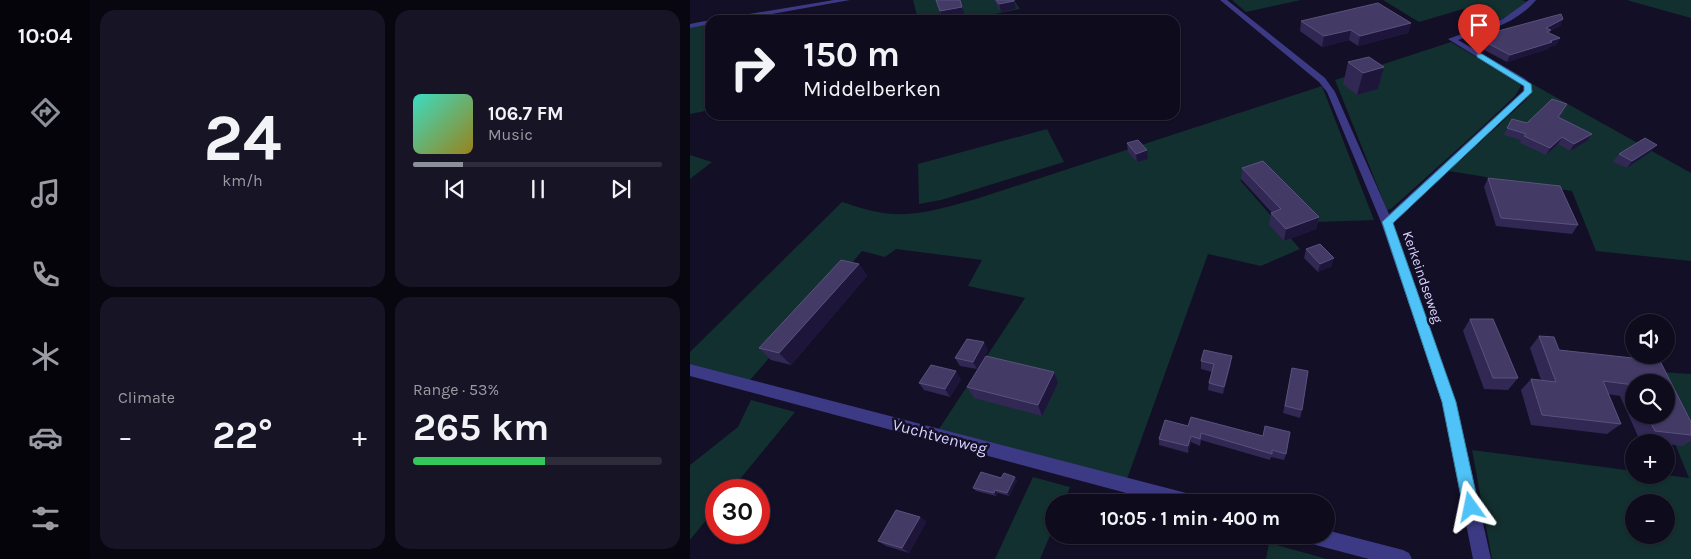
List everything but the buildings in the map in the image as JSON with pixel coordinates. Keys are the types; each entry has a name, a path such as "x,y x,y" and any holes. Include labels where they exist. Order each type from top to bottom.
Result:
{"street":[{"path":"755,15 846,0"},
{"name":"Kerkeindseweg","path":"1223,0 1322,80 1331,92 1387,222 1449,402 1482,559"},
{"path":"1387,222 1528,92 1528,85 1452,39 1501,24 1517,16 1533,0"},
{"path":"690,26 705,23"},
{"name":"Vuchtvenweg","path":"690,370 1160,494"},
{"path":"1335,541 1403,559"}],"green space":[{"path":"913,0 1014,0 1020,9 989,15 917,15"},
{"path":"1232,0 1301,0 1246,12"},
{"path":"1383,0 1522,0 1527,2 1509,17 1486,24 1463,9 1419,22"},
{"path":"1627,0 1691,0 1691,18 1630,1"},
{"path":"705,25 705,111 690,114 690,27"},
{"path":"1451,42 1517,81 1521,86 1515,96 1481,128 1391,209 1387,210 1335,80"},
{"path":"1527,81 1691,173 1691,261 1596,251 1572,191 1449,171 1526,100 1532,90"},
{"path":"1322,86 1374,220 1316,222 1268,172 1240,180 1300,249 1261,266 1208,254 1127,479 939,429 1025,298 968,286 982,260 896,249 885,257 862,251 750,380 690,364 690,352 842,202 873,211 895,214 919,213 942,208 976,199"},
{"path":"1047,129 1064,162 941,200 919,204 918,164"},
{"path":"690,155 712,162 690,179"},
{"path":"1645,371 1691,374 1691,559 1492,559 1472,450 1625,470 1625,484 1675,484 1675,476 1689,478 1675,444 1675,434 1671,434 1667,424 1675,424 1675,374 1651,374"},
{"path":"751,400 795,412 740,479 705,479 705,522 690,540 690,465 738,427"},
{"path":"1033,477 1070,487 1067,494 1045,494 1046,544 1040,559 995,559"},
{"path":"1269,544 1273,544 1327,559 1266,559"}],"route":[{"path":"1471,507 1449,402 1387,222 1528,92 1528,85 1479,55"}]}
